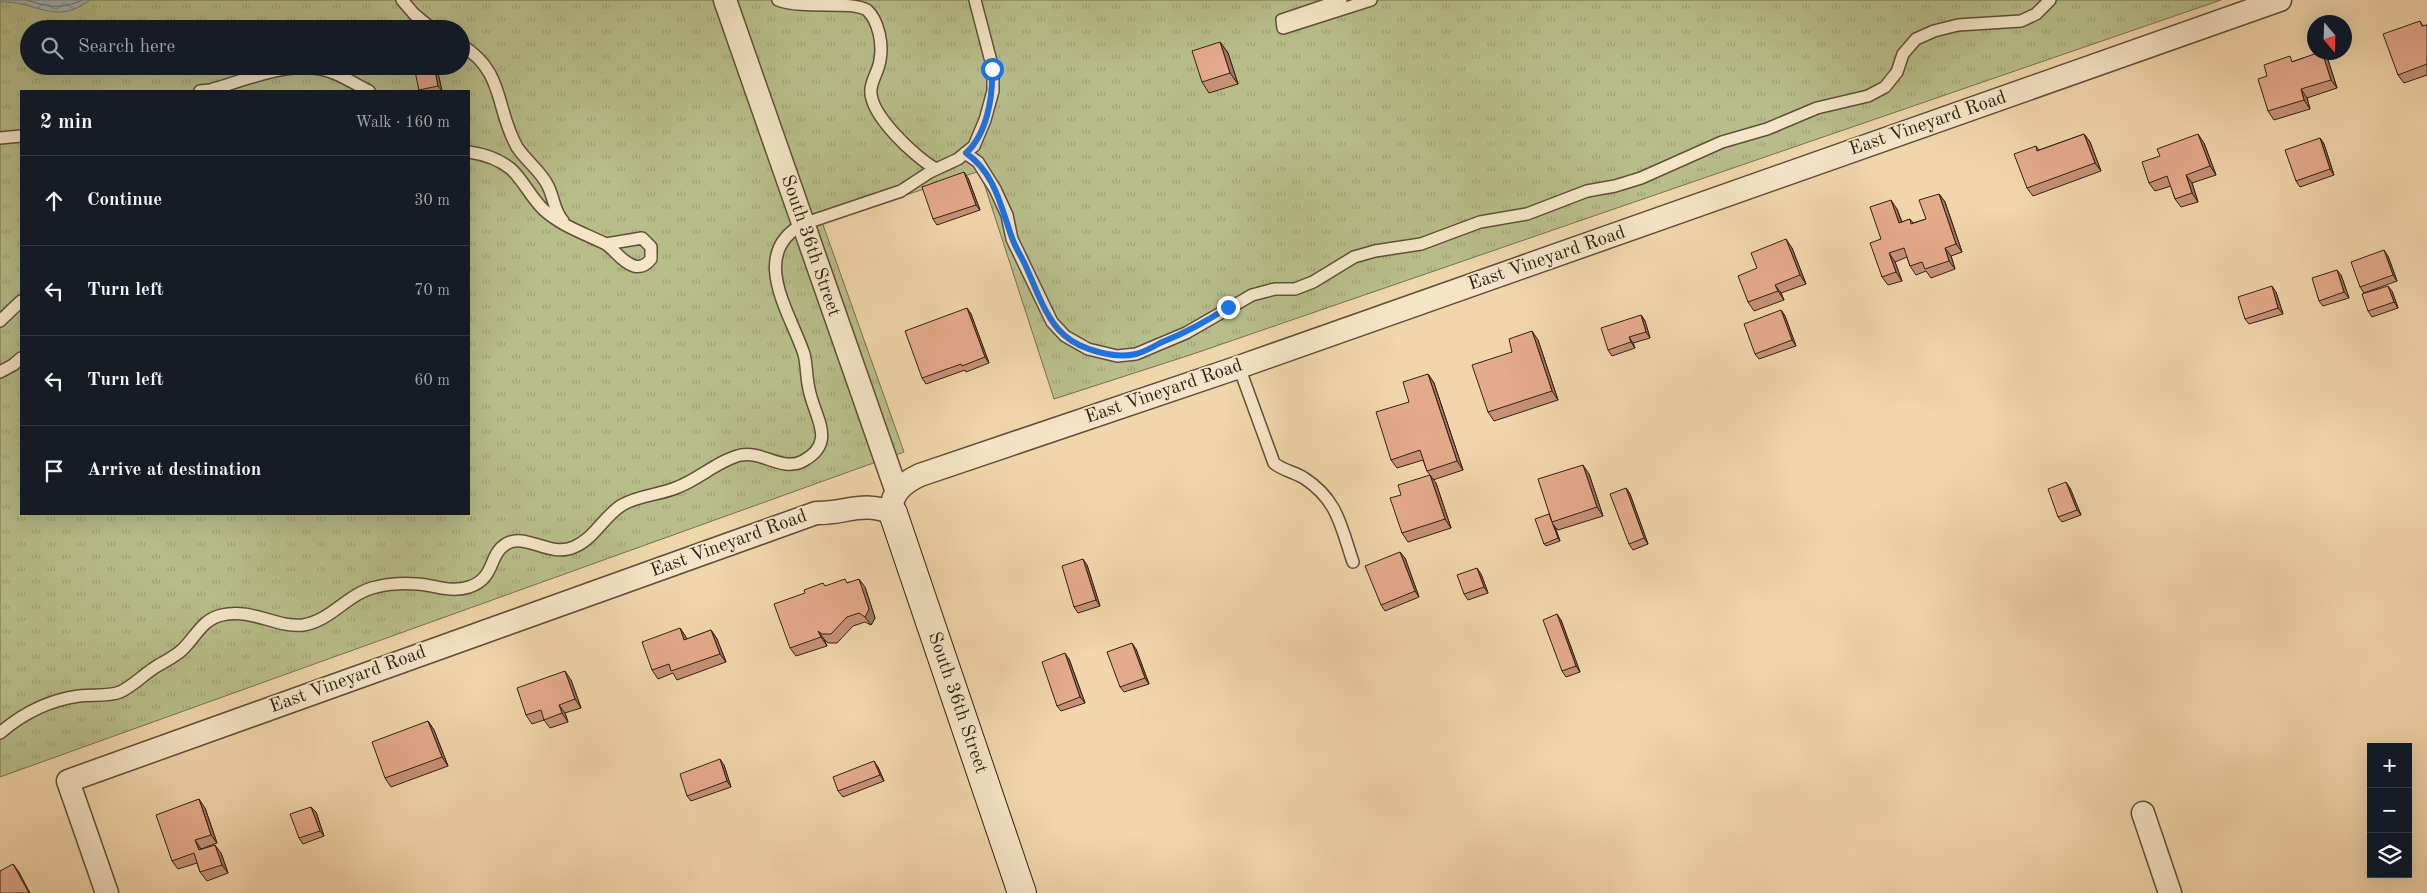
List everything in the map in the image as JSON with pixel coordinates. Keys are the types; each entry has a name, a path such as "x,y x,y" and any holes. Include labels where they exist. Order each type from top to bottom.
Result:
{"street":[{"name":"South 36th Street","path":"725,0 895,502 1022,893"},
{"name":"East Vineyard Road","path":"107,893 68,781 816,513 836,513 857,506 876,508 895,502 902,485 920,475 1239,367 2280,0"},
{"path":"2143,813 2170,893"}],"lane":[{"path":"402,0 421,20"},
{"path":"778,0 794,5 854,3 867,10 876,24 880,40 880,60 870,90 872,102 898,139 912,152 936,169"},
{"path":"0,732 12,722 37,708 80,696 117,693 134,684 150,670 184,648 204,624 220,615 251,615 288,624 304,625 322,618 360,592 376,587 415,584 454,591 472,586 487,576 498,552 507,543 520,541 549,550 563,551 576,546 620,506 635,499 676,488 740,455 759,455 788,465 800,462 817,452 822,437 821,423 809,389 805,358 780,298 775,268 777,250 788,232 802,224 901,191 936,169 958,159 974,146 985,120 993,91 992,69 975,0"},
{"path":"1341,0 1282,20 1283,28 1371,0"},
{"path":"966,153 978,162 995,189 1007,216 1012,238 1052,322 1065,336 1088,348 1118,356 1136,354 1186,333 1252,295 1275,289 1296,288 1314,282 1354,257 1375,251 1422,244 1480,222 1527,214 1587,190 1615,186 1641,178 1722,142 1767,129 1817,108 1868,96 1885,88 1897,72 1903,54 1916,39 1934,31 1958,25 2021,21 2036,14 2050,0"},
{"path":"470,50 476,54 487,68 496,84 509,131 522,154 548,187 559,216 568,226"},
{"path":"204,90 260,75"},
{"path":"337,75 366,90"},
{"path":"0,138 20,136"},
{"path":"470,152 501,162 512,170 544,210 568,226 606,244"},
{"path":"0,321 20,302"},
{"path":"0,372 20,359"},
{"path":"1239,367 1274,463 1307,480 1329,499 1338,514 1352,562"}],"green space":[{"path":"0,0 2221,0 1193,354 1054,399 980,171 822,222 904,452 0,777"}],"water":[{"path":"0,0 90,0 78,8 55,12 12,2 0,2"}],"building":[{"path":"2420,21 2422,26 2427,25 2427,64 2398,75 2383,34"},
{"path":"1220,42 1230,73 1202,82 1192,51"},
{"path":"2290,56 2292,62 2307,57 2307,60 2325,60 2331,80 2301,89 2304,100 2268,111 2258,79 2267,76 2264,65"},
{"path":"416,75 436,75 438,86 419,90"},
{"path":"2084,134 2095,163 2027,188 2014,154 2036,146 2037,151"},
{"path":"2198,134 2210,166 2186,175 2192,193 2175,199 2167,176 2149,183 2142,162 2160,156 2157,149"},
{"path":"2320,138 2330,169 2296,181 2285,150"},
{"path":"964,172 976,205 933,219 922,187"},
{"path":"1939,194 1956,244 1945,248 1949,261 1925,269 1922,262 1910,266 1904,248 1889,253 1896,272 1882,277 1870,243 1881,239 1870,207 1891,200 1899,223 1910,219 1911,224 1926,219 1919,200"},
{"path":"1786,239 1800,275 1775,285 1778,291 1748,302 1738,276 1757,268 1751,253"},
{"path":"2384,250 2393,275 2360,287 2351,262"},
{"path":"2337,270 2344,292 2319,301 2312,278"},
{"path":"2272,286 2278,308 2245,319 2238,297"},
{"path":"2388,286 2394,302 2368,311 2362,294"},
{"path":"967,308 985,357 922,378 905,331"},
{"path":"1781,310 1792,340 1755,354 1744,324"},
{"path":"1641,315 1646,332 1629,337 1631,342 1608,350 1601,328"},
{"path":"1532,331 1552,391 1488,412 1472,365 1512,352 1509,339"},
{"path":"1428,374 1457,461 1427,471 1420,450 1391,460 1376,412 1409,402 1403,382"},
{"path":"1583,465 1597,507 1552,522 1538,479"},
{"path":"1430,475 1445,519 1402,533 1390,498 1401,495 1398,485"},
{"path":"2066,482 2077,510 2058,517 2048,489"},
{"path":"1626,488 1644,538 1629,544 1610,494"},
{"path":"1549,514 1558,538 1544,544 1535,519"},
{"path":"1400,552 1415,591 1381,605 1365,566"},
{"path":"1083,559 1096,600 1074,607 1062,566"},
{"path":"1477,568 1484,587 1464,594 1457,575"},
{"path":"845,579 847,583 859,579 869,609 865,617 859,613 847,617 831,634 822,634 818,631 821,637 790,648 774,604 805,593 804,590 823,583 825,586"},
{"path":"1557,614 1576,666 1562,671 1543,620"},
{"path":"680,628 684,640 711,630 720,654 671,671 669,664 652,670 642,642"},
{"path":"1132,643 1145,678 1120,687 1107,652"},
{"path":"1065,653 1080,697 1057,706 1042,662"},
{"path":"565,671 575,699 559,705 562,713 544,720 541,710 526,715 517,688"},
{"path":"428,721 442,757 385,778 372,742"},
{"path":"720,759 727,781 687,796 680,774"},
{"path":"874,761 880,775 838,791 833,777"},
{"path":"199,799 211,835 195,840 199,850 215,845 222,865 200,872 194,853 172,861 156,815"},
{"path":"311,807 320,831 299,838 290,814"},
{"path":"13,864 29,893 0,893 0,871"}],"route":[{"path":"992,69 993,91 985,120 974,146 966,153 978,162 995,189 1007,216 1012,238 1039,295 1052,322 1065,336 1088,348 1118,356 1136,354 1186,333 1228,307"}]}
